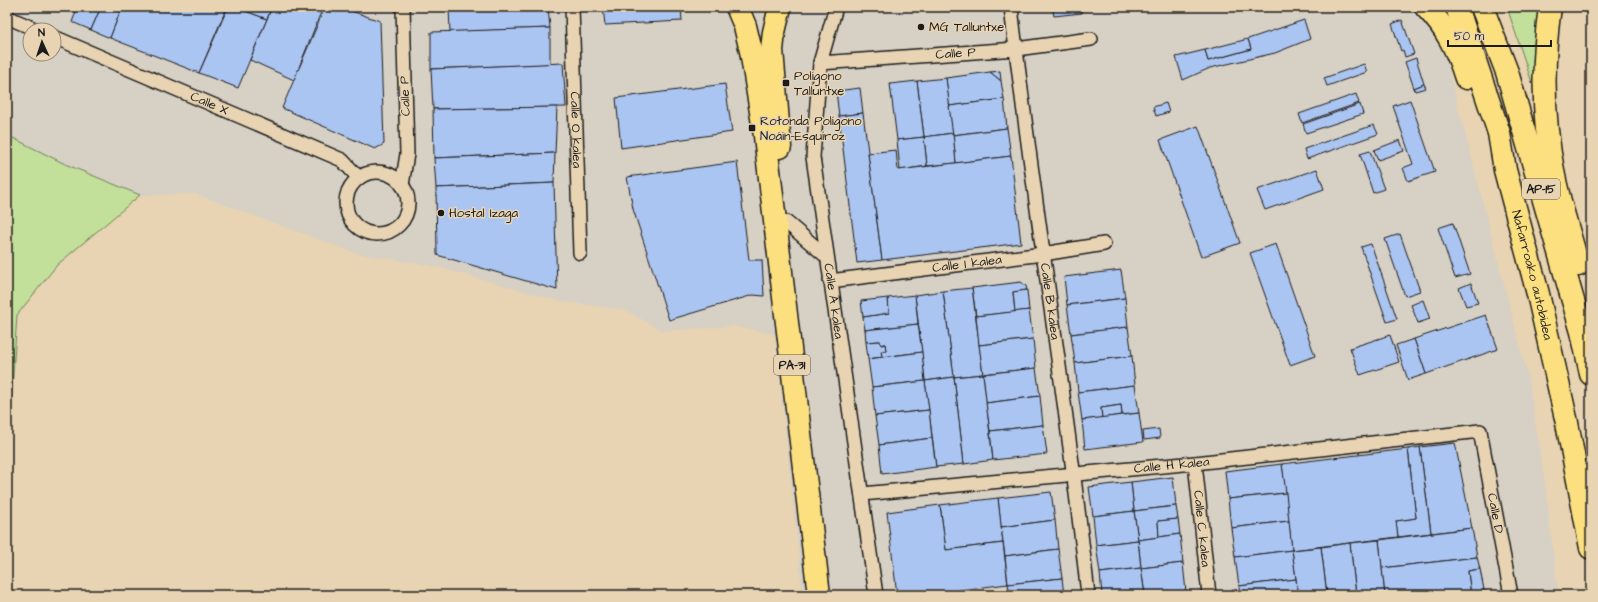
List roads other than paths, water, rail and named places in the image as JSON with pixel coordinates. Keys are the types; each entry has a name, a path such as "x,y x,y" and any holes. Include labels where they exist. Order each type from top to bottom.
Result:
{"highway":[{"name":"PA-31","path":"737,7 745,26 751,51 765,136 819,595"},
{"name":"PA-31","path":"780,7 774,32 772,50 786,222 835,595"},
{"path":"1426,7 1447,31 1458,54 1483,135 1505,170"},
{"name":"Nafarroako autobidea","path":"1457,7 1499,133 1505,170 1538,294 1567,423 1591,548"},
{"name":"AP-15","path":"1482,7 1509,79 1582,332 1591,374"},
{"path":"1550,7 1545,50 1546,110 1554,176 1591,312"}],"street":[{"name":"Calle P","path":"402,185 407,154 403,7"},
{"name":"Calle O kalea","path":"572,7 580,253"},
{"name":"Calle A kalea","path":"836,7 820,63 813,157 826,256 876,595"},
{"name":"Calle B kalea","path":"1011,7 1043,254 1075,475 1088,595"},
{"path":"7,17 22,24"},
{"name":"Calle P","path":"820,63 1016,49 1091,39"},
{"name":"Calle X","path":"62,40 342,160 359,178"},
{"path":"382,173 390,175 402,185 407,194 408,205 403,219 392,230 382,234 372,234 362,230 354,224 348,215 346,204 347,194 352,185 359,178 366,174 382,173"},
{"path":"786,222 826,256"},
{"name":"Calle I kalea","path":"830,281 1043,254 1104,244"},
{"name":"Calle H kalea","path":"862,494 1195,463 1480,431"},
{"name":"Calle D","path":"1480,431 1511,595"},
{"name":"Calle C kalea","path":"1195,463 1209,595"}],"place":[{"name":"MG Talluntxe","path":"921,27"},
{"name":"Polígono Talluntxe","path":"786,83"},
{"name":"Rotonda Polígono Noáin-Esquíroz","path":"752,128"},
{"name":"Hostal Izaga","path":"441,213"}]}
